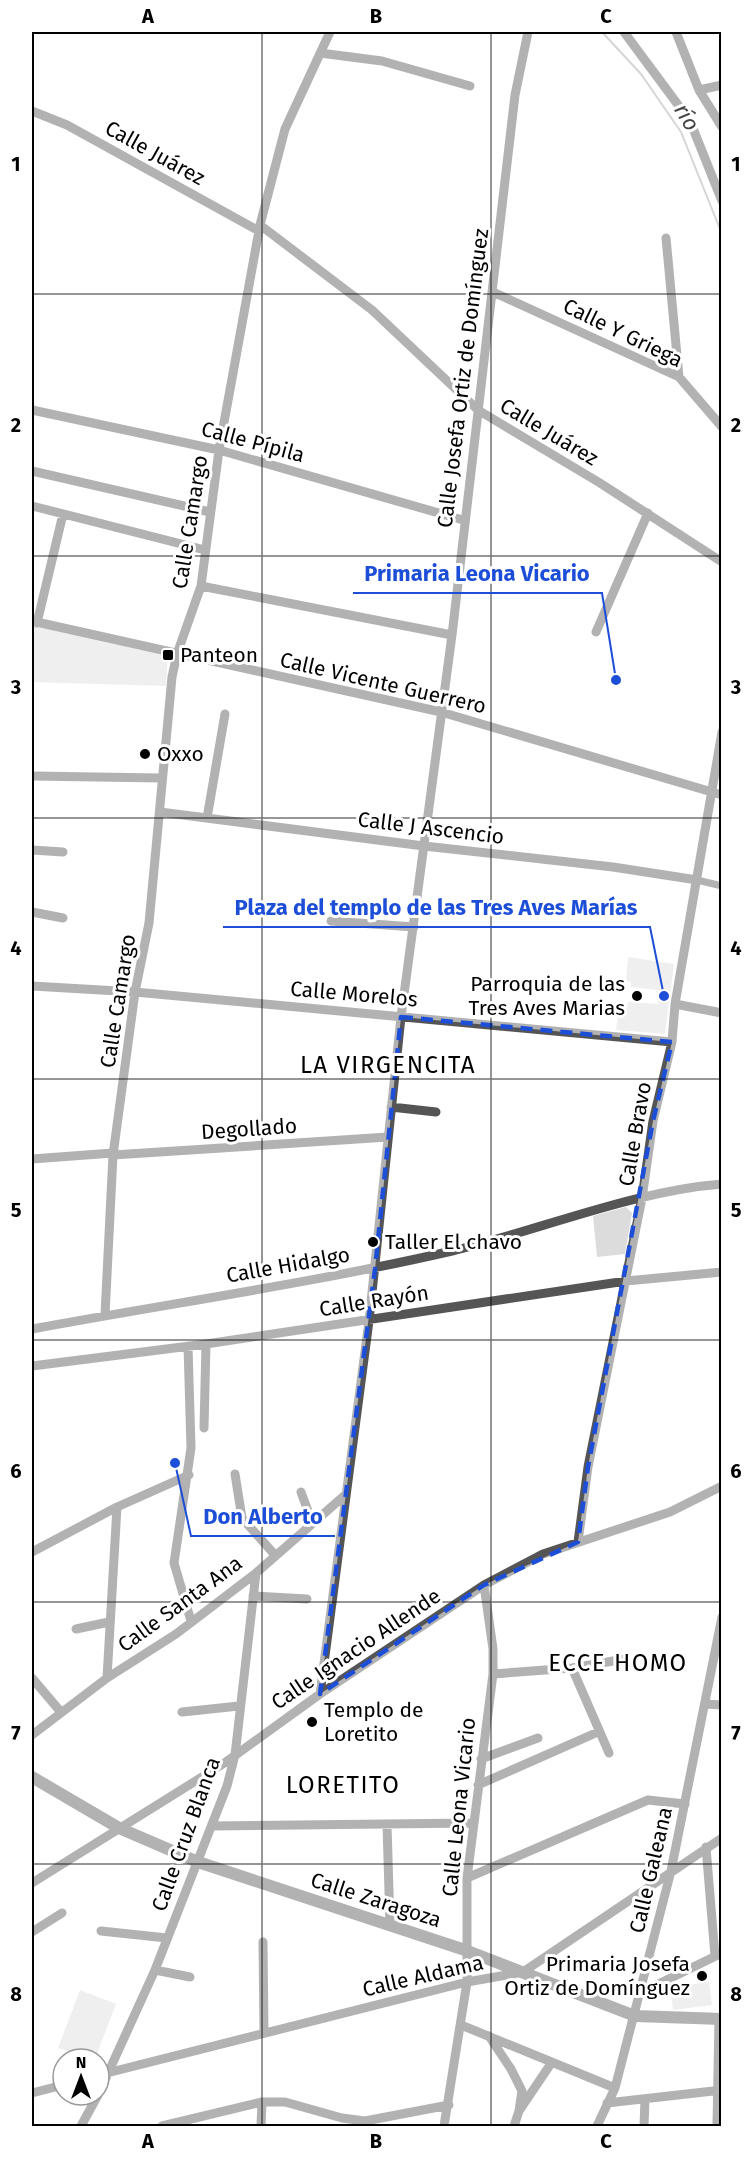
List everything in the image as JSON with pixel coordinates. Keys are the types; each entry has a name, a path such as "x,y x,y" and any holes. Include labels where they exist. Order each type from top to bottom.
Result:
{"street":[{"name":"Calle Camargo","path":"105,1315 113,1154 135,992 148,923 160,812 161,778 177,654 201,586 219,450 260,228 285,129 330,32"},
{"name":"Calle Josefa Ortiz de Domínguez","path":"320,1694 344,1496 369,1321 400,1017 452,635 463,520 493,292 515,95 528,32"},
{"path":"624,32 690,122 722,201"},
{"path":"676,32 699,90 722,127"},
{"path":"320,53 382,61 470,86"},
{"path":"699,90 722,85"},
{"name":"Calle Juárez","path":"32,111 67,125 260,228 372,310 478,410 648,513 722,562"},
{"path":"666,238 679,377"},
{"name":"Calle Y Griega","path":"493,292 679,377 722,427"},
{"name":"Calle Pípila","path":"32,410 219,450 463,520"},
{"path":"32,471 210,512"},
{"path":"32,506 205,550"},
{"path":"596,632 648,513"},
{"path":"34,622 63,514"},
{"path":"201,586 452,635"},
{"name":"Calle Vicente Guerrero","path":"34,622 441,712 717,794"},
{"path":"207,818 225,714"},
{"name":"Calle Bravo","path":"578,1542 588,1467 642,1198 653,1121 672,1042 675,1004 697,880 717,794 722,732"},
{"path":"32,776 161,778"},
{"name":"Calle J Ascencio","path":"160,812 424,846 613,867 697,880"},
{"path":"32,850 63,852"},
{"path":"697,880 722,886"},
{"path":"32,912 63,918"},
{"path":"331,921 414,927"},
{"name":"Calle Morelos","path":"32,986 135,992 672,1042"},
{"path":"675,1004 722,1013"},
{"path":"391,1107 436,1112"},
{"name":"Degollado","path":"32,1159 388,1137"},
{"name":"Calle Hidalgo","path":"32,1329 375,1269 506,1238 680,1187 722,1184"},
{"name":"Calle Rayón","path":"32,1366 369,1321 626,1281 722,1272"},
{"path":"204,1428 206,1344"},
{"path":"188,1346 191,1448 189,1475 174,1563 191,1621"},
{"path":"236,1474 242,1518 275,1555"},
{"path":"32,1552 117,1507 189,1475"},
{"name":"Calle Ignacio Allende","path":"32,1883 235,1755 320,1694 484,1585 543,1554 670,1512 722,1486"},
{"path":"302,1492 312,1522"},
{"name":"Calle Santa Ana","path":"32,1735 60,1711 176,1634 256,1573 344,1496"},
{"path":"107,1678 117,1507"},
{"name":"Calle Cruz Blanca","path":"111,2071 155,1970 198,1862 235,1755 256,1573"},
{"name":"Calle Leona Vicario","path":"444,2127 467,1982 465,1950 467,1878 493,1674 493,1649 484,1585"},
{"path":"253,1596 307,1599"},
{"name":"Calle Galeana","path":"597,2127 615,2088 671,1872 722,1617"},
{"path":"76,1629 109,1622"},
{"path":"493,1674 572,1668 625,1659"},
{"path":"572,1668 609,1753"},
{"path":"32,1678 60,1711"},
{"path":"705,1704 722,1705"},
{"path":"182,1712 239,1706"},
{"path":"478,1785 598,1732"},
{"path":"481,1759 538,1738"},
{"name":"Calle Zaragoza","path":"32,1777 119,1828 198,1862 465,1950 635,2016 720,2019"},
{"path":"467,1878 648,1800 685,1804"},
{"path":"212,1826 473,1823"},
{"path":"387,1825 390,1925"},
{"name":"Calle Aldama","path":"111,2073 467,1982 523,1972 722,1838"},
{"path":"640,1993 718,1954 706,1847"},
{"path":"32,1932 62,1913"},
{"path":"101,1931 167,1938"},
{"path":"263,1942 264,2033"},
{"path":"155,1970 190,1977"},
{"path":"717,2127 720,2090 720,2019"},
{"path":"461,2025 615,2088"},
{"path":"488,2036 511,2069 522,2091 514,2127"},
{"path":"519,2111 552,2062"},
{"path":"32,2093 51,2088"},
{"path":"607,2103 720,2090"},
{"path":"644,2127 645,2099"},
{"path":"162,2127 262,2102 285,2102 342,2118 365,2121 449,2105"},
{"path":"261,2127 262,2102"},
{"name":"Calle Cruz Blanca","path":"81,2127 91,2107"}],"highlighted area":[{"path":"401,1017 672,1042 653,1121 588,1467 578,1542 484,1585 320,1694 375,1269"}],"shaded area":[{"path":"32,625 168,655 166,686 32,682"},
{"path":"628,957 674,964 665,1034 616,1030 619,1007 627,1008 628,1002 658,1004 659,990 631,987 631,982 626,981"},
{"path":"626,1207 632,1213 625,1254 597,1257 593,1216"},
{"path":"709,1982 712,2005 673,2010 670,1987"},
{"path":"80,1990 116,2004 100,2047 58,2047"}],"waterway":[{"name":"río","path":"602,32 641,74 681,132 722,234"}],"place":[{"name":"Panteon","path":"168,655"},
{"name":"Primaria Leona Vicario","path":"616,680"},
{"name":"Oxxo","path":"145,754"},
{"name":"Parroquia de las Tres Aves Marias","path":"637,996"},
{"name":"Plaza del templo de las Tres Aves Marías","path":"664,996"},
{"name":"Taller El chavo","path":"373,1242"},
{"name":"Don Alberto","path":"175,1463"},
{"name":"Templo de Loretito","path":"312,1722"},
{"name":"Primaria Josefa Ortiz de Domínguez","path":"702,1976"}],"district":[{"name":"LA VIRGENCITA","path":"388,1065"},
{"name":"ECCE HOMO","path":"618,1663"},
{"name":"LORETITO","path":"343,1785"}]}
